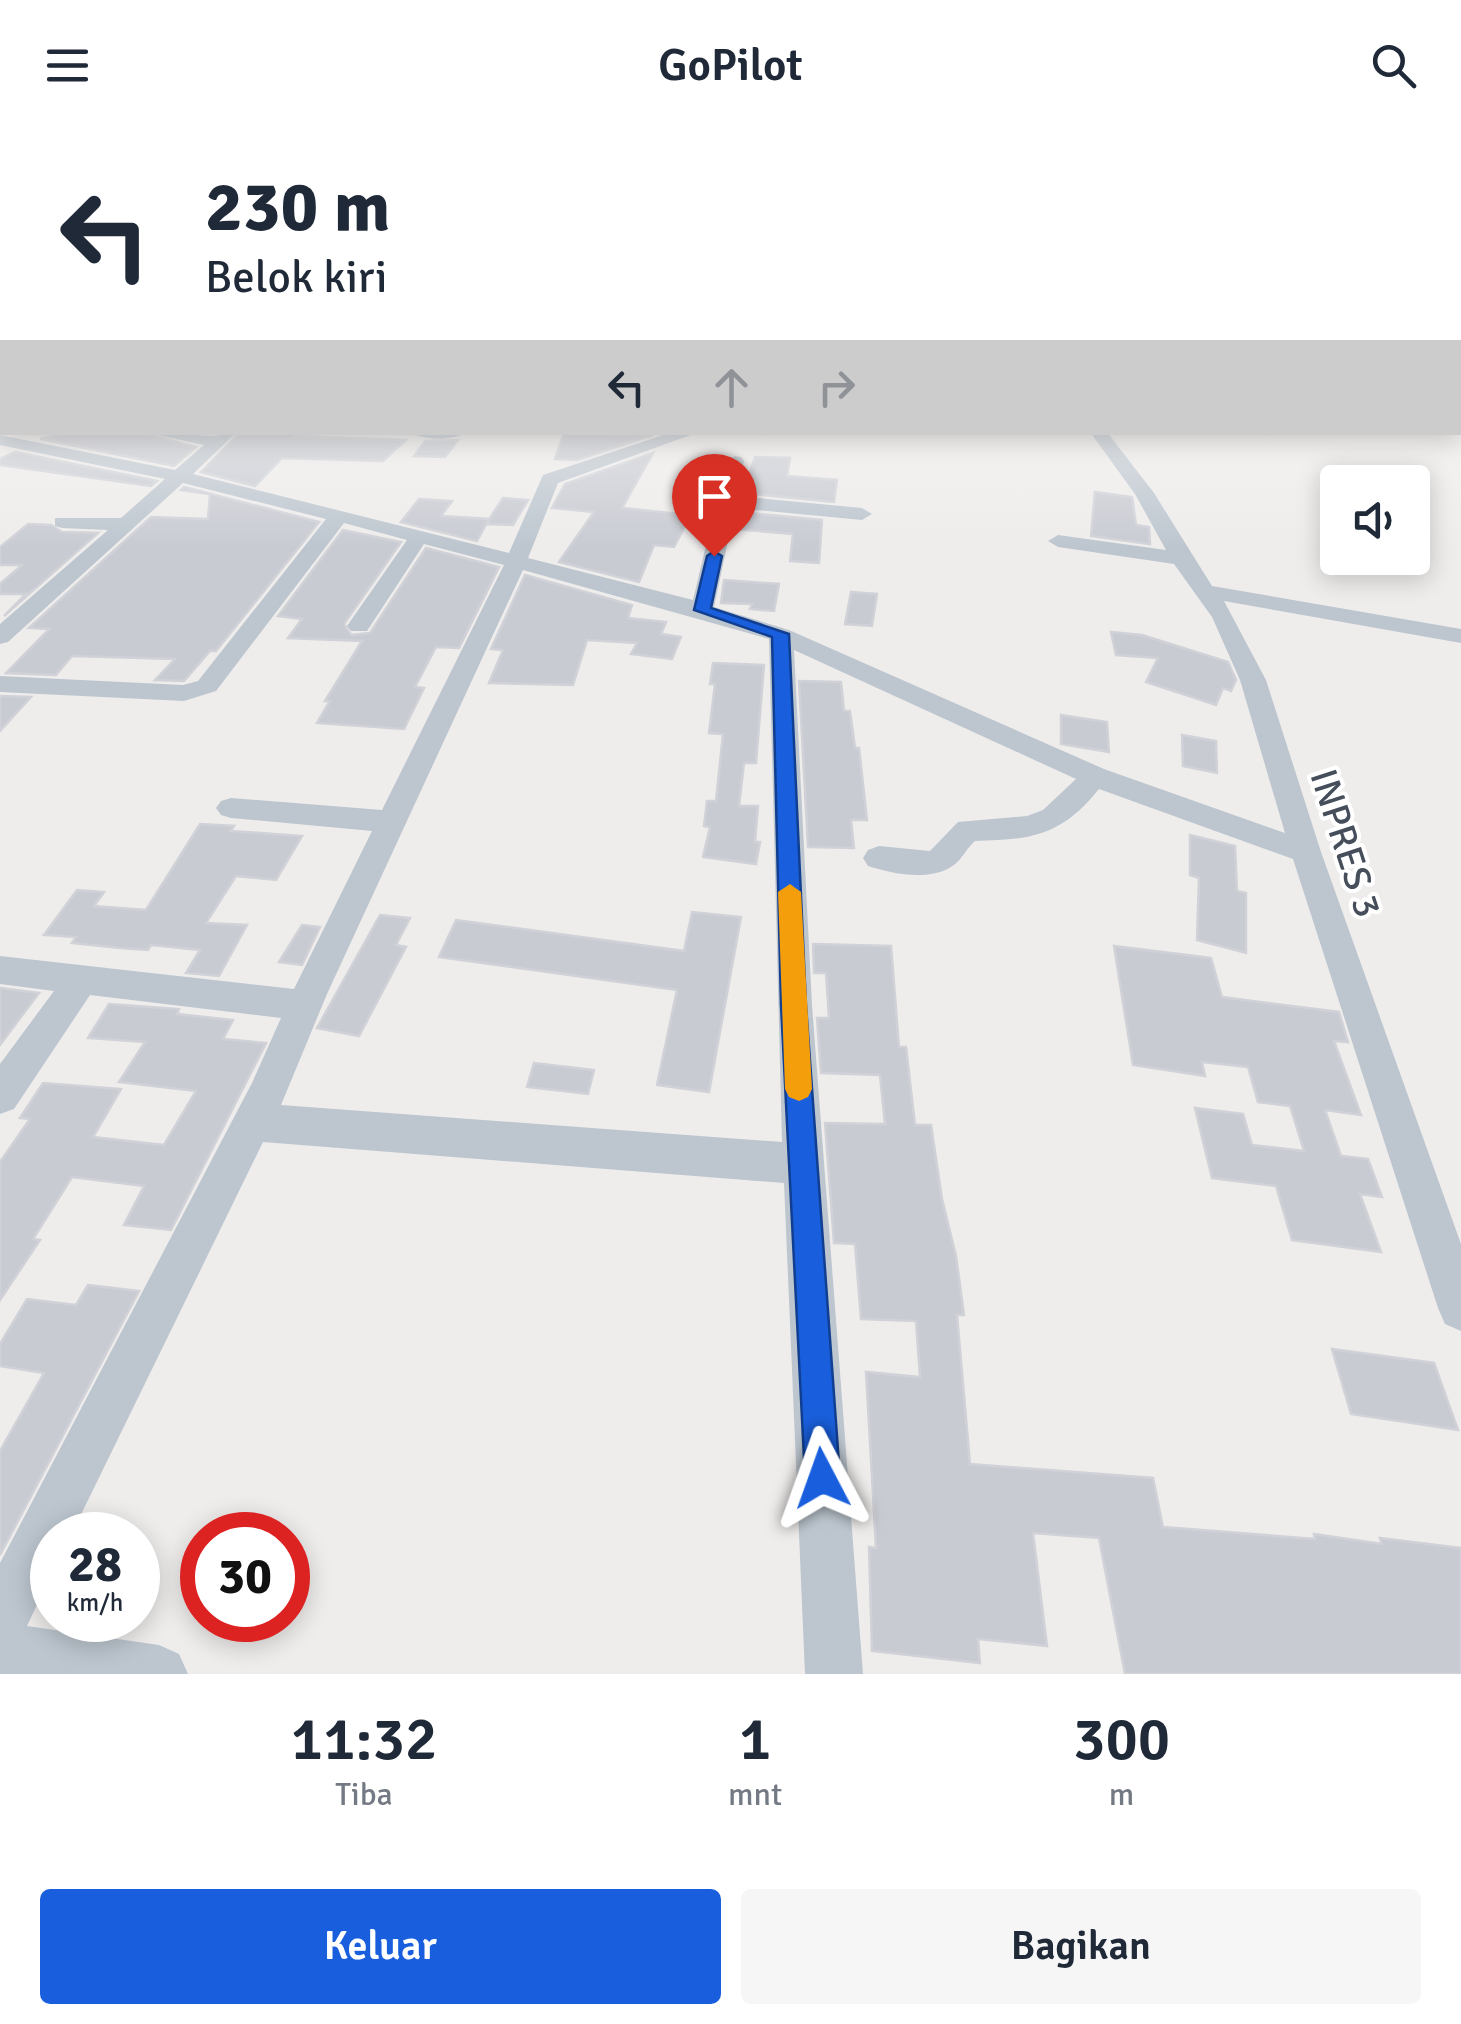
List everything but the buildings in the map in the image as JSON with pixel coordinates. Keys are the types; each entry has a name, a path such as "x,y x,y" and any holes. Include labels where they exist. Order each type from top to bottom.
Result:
{"street":[{"path":"195,435 224,437"},
{"path":"159,1674 3,1649 516,562 551,477 684,435"},
{"name":"INPRES 3","path":"1100,435 1144,493 1181,559 1223,616 1253,680 1306,852 1461,1308"},
{"path":"0,637 224,437"},
{"path":"0,440 177,476 339,516 781,634 1094,776 1306,852"},
{"path":"702,610 735,461"},
{"path":"726,501 862,514"},
{"path":"0,684 150,693 202,688 222,670 339,516"},
{"path":"62,522 124,524"},
{"path":"360,626 419,537"},
{"path":"1058,542 1181,559"},
{"path":"1204,591 1461,636"},
{"path":"781,634 803,1164 834,1674"},
{"path":"879,858 932,863 944,858 958,836 969,830 1046,824 1066,811 1094,776"},
{"path":"231,808 392,822"},
{"path":"0,970 304,1005"},
{"path":"0,1096 82,979"},
{"path":"253,1122 803,1164"}],"slow traffic":[{"path":"790,892 799,1089"}],"route":[{"path":"714,556 702,610 781,634 794,1005 822,1478"}]}
